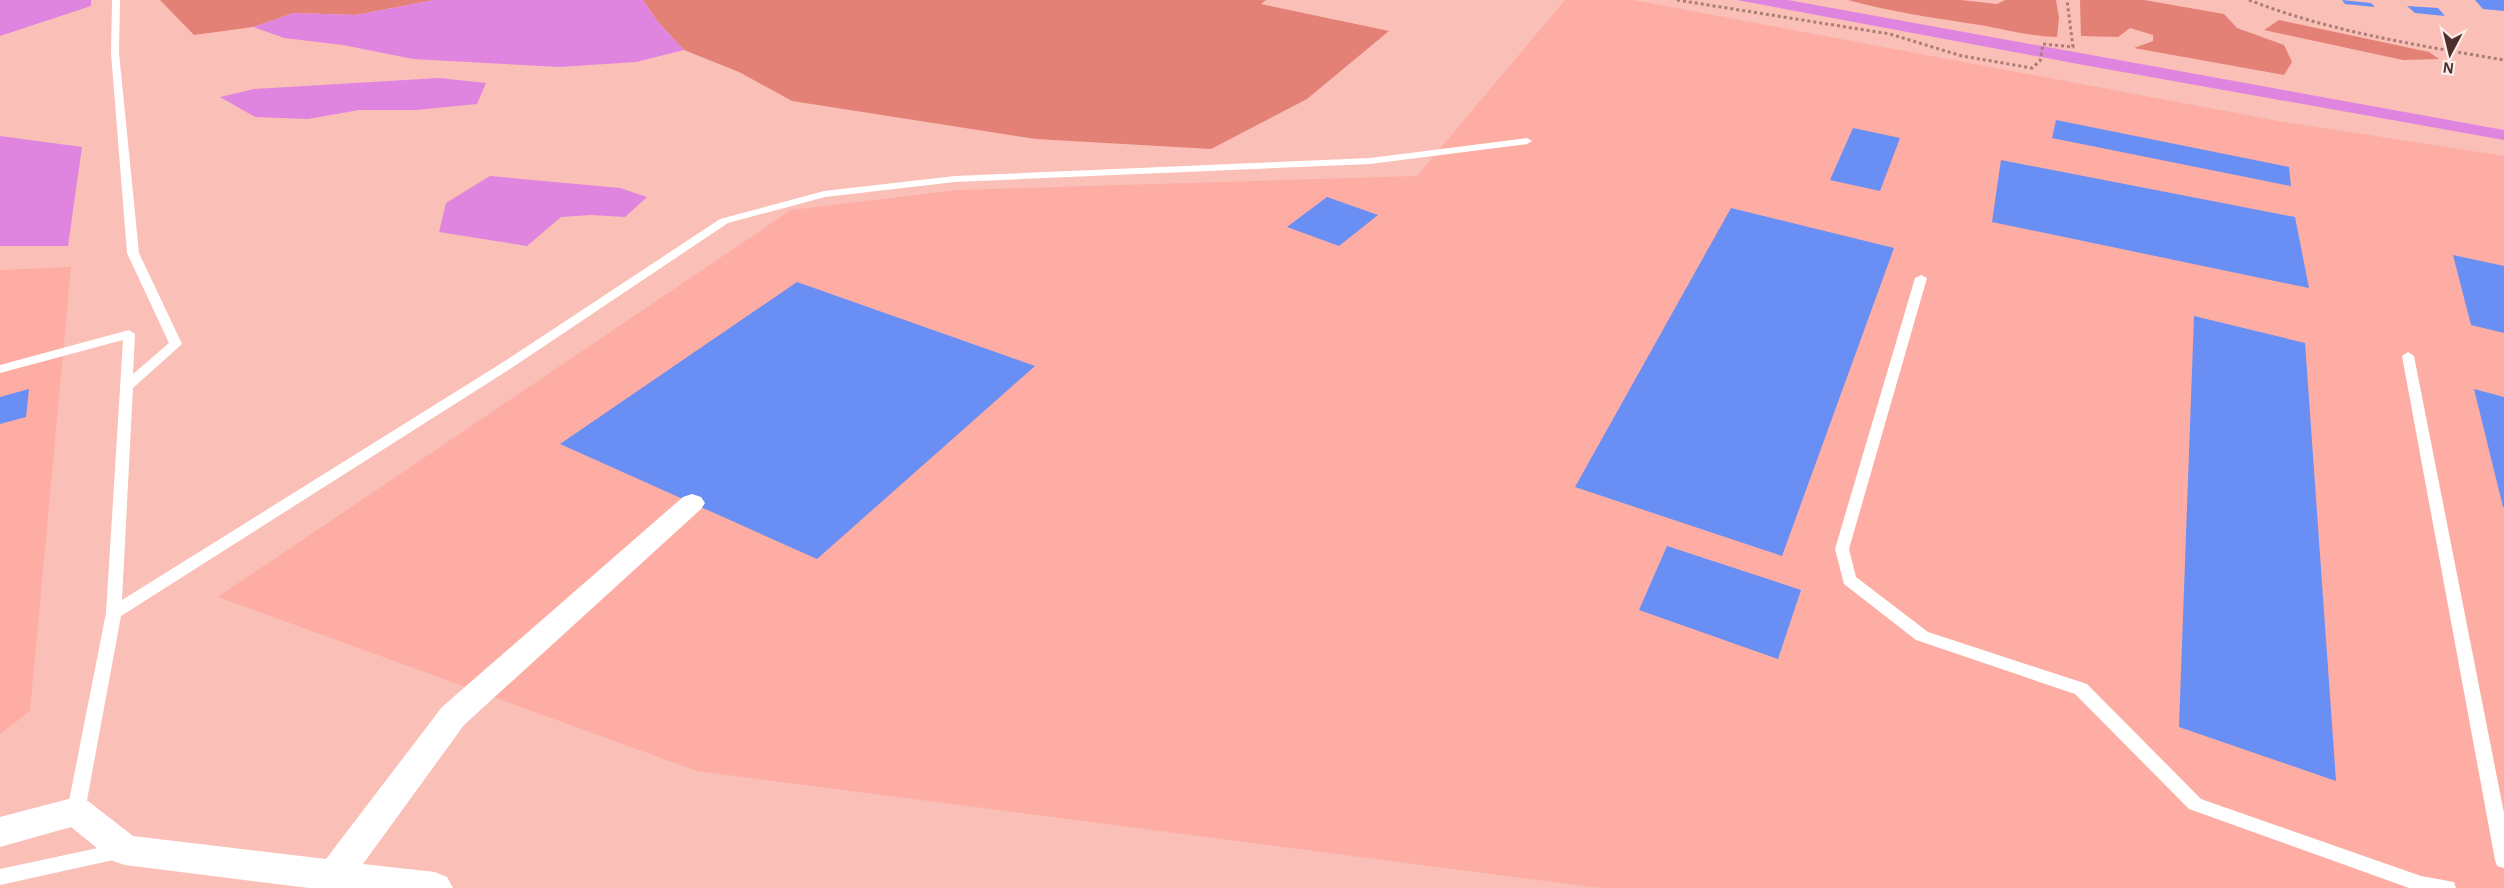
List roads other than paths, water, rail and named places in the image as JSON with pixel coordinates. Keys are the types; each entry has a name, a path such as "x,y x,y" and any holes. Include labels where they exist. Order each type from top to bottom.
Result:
{"street":[{"path":"334,876 453,716 692,503"},
{"path":"0,832 76,811 125,850 435,888"}],"lane":[{"path":"116,0 115,52 133,253 177,344 126,387"},
{"path":"114,613 509,364 724,221 824,194 955,179 1370,160 1527,141"},
{"path":"1921,278 1842,549 1849,580 1922,636 2081,689 2195,804 2421,884 2447,888"},
{"path":"0,369 129,334 114,613 76,811"},
{"path":"2408,356 2504,860"},
{"path":"0,876 125,850"}]}
